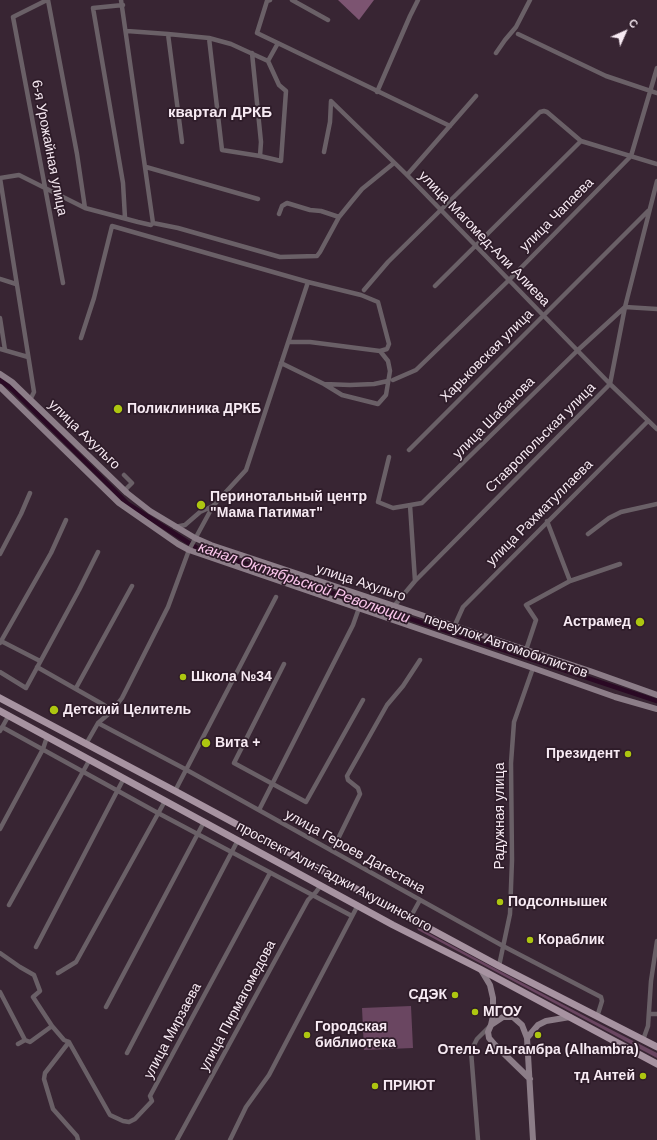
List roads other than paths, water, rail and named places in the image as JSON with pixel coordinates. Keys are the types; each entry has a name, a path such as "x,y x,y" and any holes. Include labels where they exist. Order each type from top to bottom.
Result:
{"main road":[{"name":"улица Ахульго","path":"0,374 8,379 124,491 150,511 195,539 657,694"},
{"name":"переулок Автомобилистов","path":"0,387 8,393 119,503 189,550 615,697 657,709"},
{"name":"проспект Али-Гаджи Акушинского","path":"0,698 499,966 657,1047"},
{"name":"проспект Али-Гаджи Акушинского","path":"0,711 408,932 480,968 657,1064"},
{"path":"291,868 298,866 300,863 297,857"},
{"path":"408,932 412,919"},
{"path":"480,968 492,990 493,1010 491,1025 488,1032 490,1040 530,1079"},
{"path":"491,1025 503,1017 513,1017 522,1025 527,1038 533,1140"},
{"path":"527,1038 538,1025 546,1021 570,1017"}],"street":[{"name":"6-я Урожайная улица","path":"48,0 13,17 63,283"},
{"path":"48,0 86,208"},
{"path":"121,0 127,31 146,167 152,224"},
{"path":"267,0 257,33 450,126"},
{"path":"292,0 328,20"},
{"path":"377,92 408,19 418,0"},
{"path":"496,53 516,27 530,0"},
{"path":"123,5 93,8 123,183 125,218"},
{"path":"127,31 209,38 231,44 268,61 279,85 286,91 280,161 222,150 209,38"},
{"path":"168,34 182,142"},
{"path":"518,34 606,76 657,93"},
{"path":"268,61 278,43"},
{"path":"252,53 261,142 260,156"},
{"name":"улица Чапаева","path":"393,380 416,370 509,280 631,156 657,68"},
{"path":"407,175 476,96"},
{"name":"улица Магомед-Али Алиева","path":"324,152 330,122 331,101 407,175 474,246 610,384 657,429"},
{"path":"364,290 388,262 540,112 547,112 581,141 657,164"},
{"path":"436,286 474,246 581,141"},
{"path":"30,400 34,392 0,178 19,175 86,208 138,222 178,228 280,257 312,257 316,256 320,252 339,217 362,189 394,163"},
{"path":"146,167 258,199"},
{"name":"Ставропольская улица","path":"394,606 415,581 610,384 625,307 657,181"},
{"path":"280,214 282,206 287,203 339,217"},
{"name":"Харьковская улица","path":"409,450 649,210"},
{"path":"81,338 94,298 112,226 308,282 361,295 378,302 389,344 387,349 380,351 310,342 289,342"},
{"path":"0,279 16,284"},
{"path":"86,744 98,723 112,711 122,698 168,607 189,550 213,506 246,470 308,282"},
{"path":"625,307 657,309"},
{"name":"улица Шабанова","path":"389,457 378,502 393,508 422,503 578,350 625,307"},
{"path":"0,318 2,349 28,357"},
{"path":"281,363 324,384 342,395 378,404 386,395 390,371 388,362 380,351"},
{"path":"324,384 374,384 388,381"},
{"name":"улица Рахматуллаева","path":"454,627 463,607 648,420"},
{"path":"124,475 132,483 124,491"},
{"path":"0,554 30,493"},
{"path":"588,534 609,518 622,512 657,504"},
{"path":"410,505 415,581"},
{"path":"175,527 185,525 200,512 213,506"},
{"path":"40,661 1,642 51,553 66,520"},
{"path":"547,521 570,581"},
{"path":"0,672 26,688 98,552"},
{"path":"526,650 536,620 526,605 570,581 620,564"},
{"path":"76,688 132,586"},
{"path":"175,791 276,597"},
{"path":"258,810 353,625 360,608"},
{"path":"332,851 360,794 358,788 348,780 347,776 384,710 403,686 420,660"},
{"path":"284,664 234,763 306,802 363,700"},
{"path":"37,667 76,688 112,711"},
{"name":"Радужная улица","path":"499,966 510,914 511,763 514,722 533,668"},
{"path":"9,715 1,729 43,749 158,813 352,916"},
{"name":"улица Героев Дагестана","path":"98,723 602,999 597,1017"},
{"path":"0,829 43,749 47,737"},
{"path":"9,905 90,759"},
{"path":"36,947 124,778"},
{"path":"58,973 76,962 165,801"},
{"path":"106,1007 204,822"},
{"path":"127,1053 238,840"},
{"name":"улица Мирзаева","path":"69,1042 110,1115 129,1122 135,1119 152,1101 150,1096 270,873"},
{"name":"улица Пирмагомедова","path":"177,1140 304,907 321,885"},
{"path":"412,919 420,900"},
{"path":"230,1140 246,1108 269,1075 358,905"},
{"path":"643,1040 648,1026 651,981 657,941"},
{"path":"0,953 20,968 34,975 40,991 33,997 52,1026 64,1040 69,1042 45,1073 44,1079 53,1109 78,1136 78,1140"},
{"path":"0,992 25,1040 30,1042 52,1026"},
{"path":"648,1014 657,1014"},
{"path":"478,1140 471,1050 476,1039 491,1025"},
{"path":"18,1044 25,1040"}],"waterway":[{"name":"канал Октябрьской Революции","path":"0,380 13,390 128,504 200,550 657,701"}],"place":[{"name":"Поликлиника ДРКБ","path":"118,409"},
{"name":"Перинотальный центр \"Мама Патимат\"","path":"201,505"},
{"name":"Астрамед","path":"640,622"},
{"name":"Школа №34","path":"183,677"},
{"name":"Детский Целитель","path":"54,710"},
{"name":"Вита +","path":"206,743"},
{"name":"Президент","path":"628,754"},
{"name":"Подсолнышек","path":"500,902"},
{"name":"Кораблик","path":"530,940"},
{"name":"СДЭК","path":"455,995"},
{"name":"МГОУ","path":"475,1012"},
{"name":"Городская библиотека","path":"307,1035"},
{"name":"Отель Альгамбра (Alhambra)","path":"538,1035"},
{"name":"тд Антей","path":"643,1076"},
{"name":"ПРИЮТ","path":"375,1086"}],"district":[{"name":"квартал ДРКБ","path":"220,113"}]}
